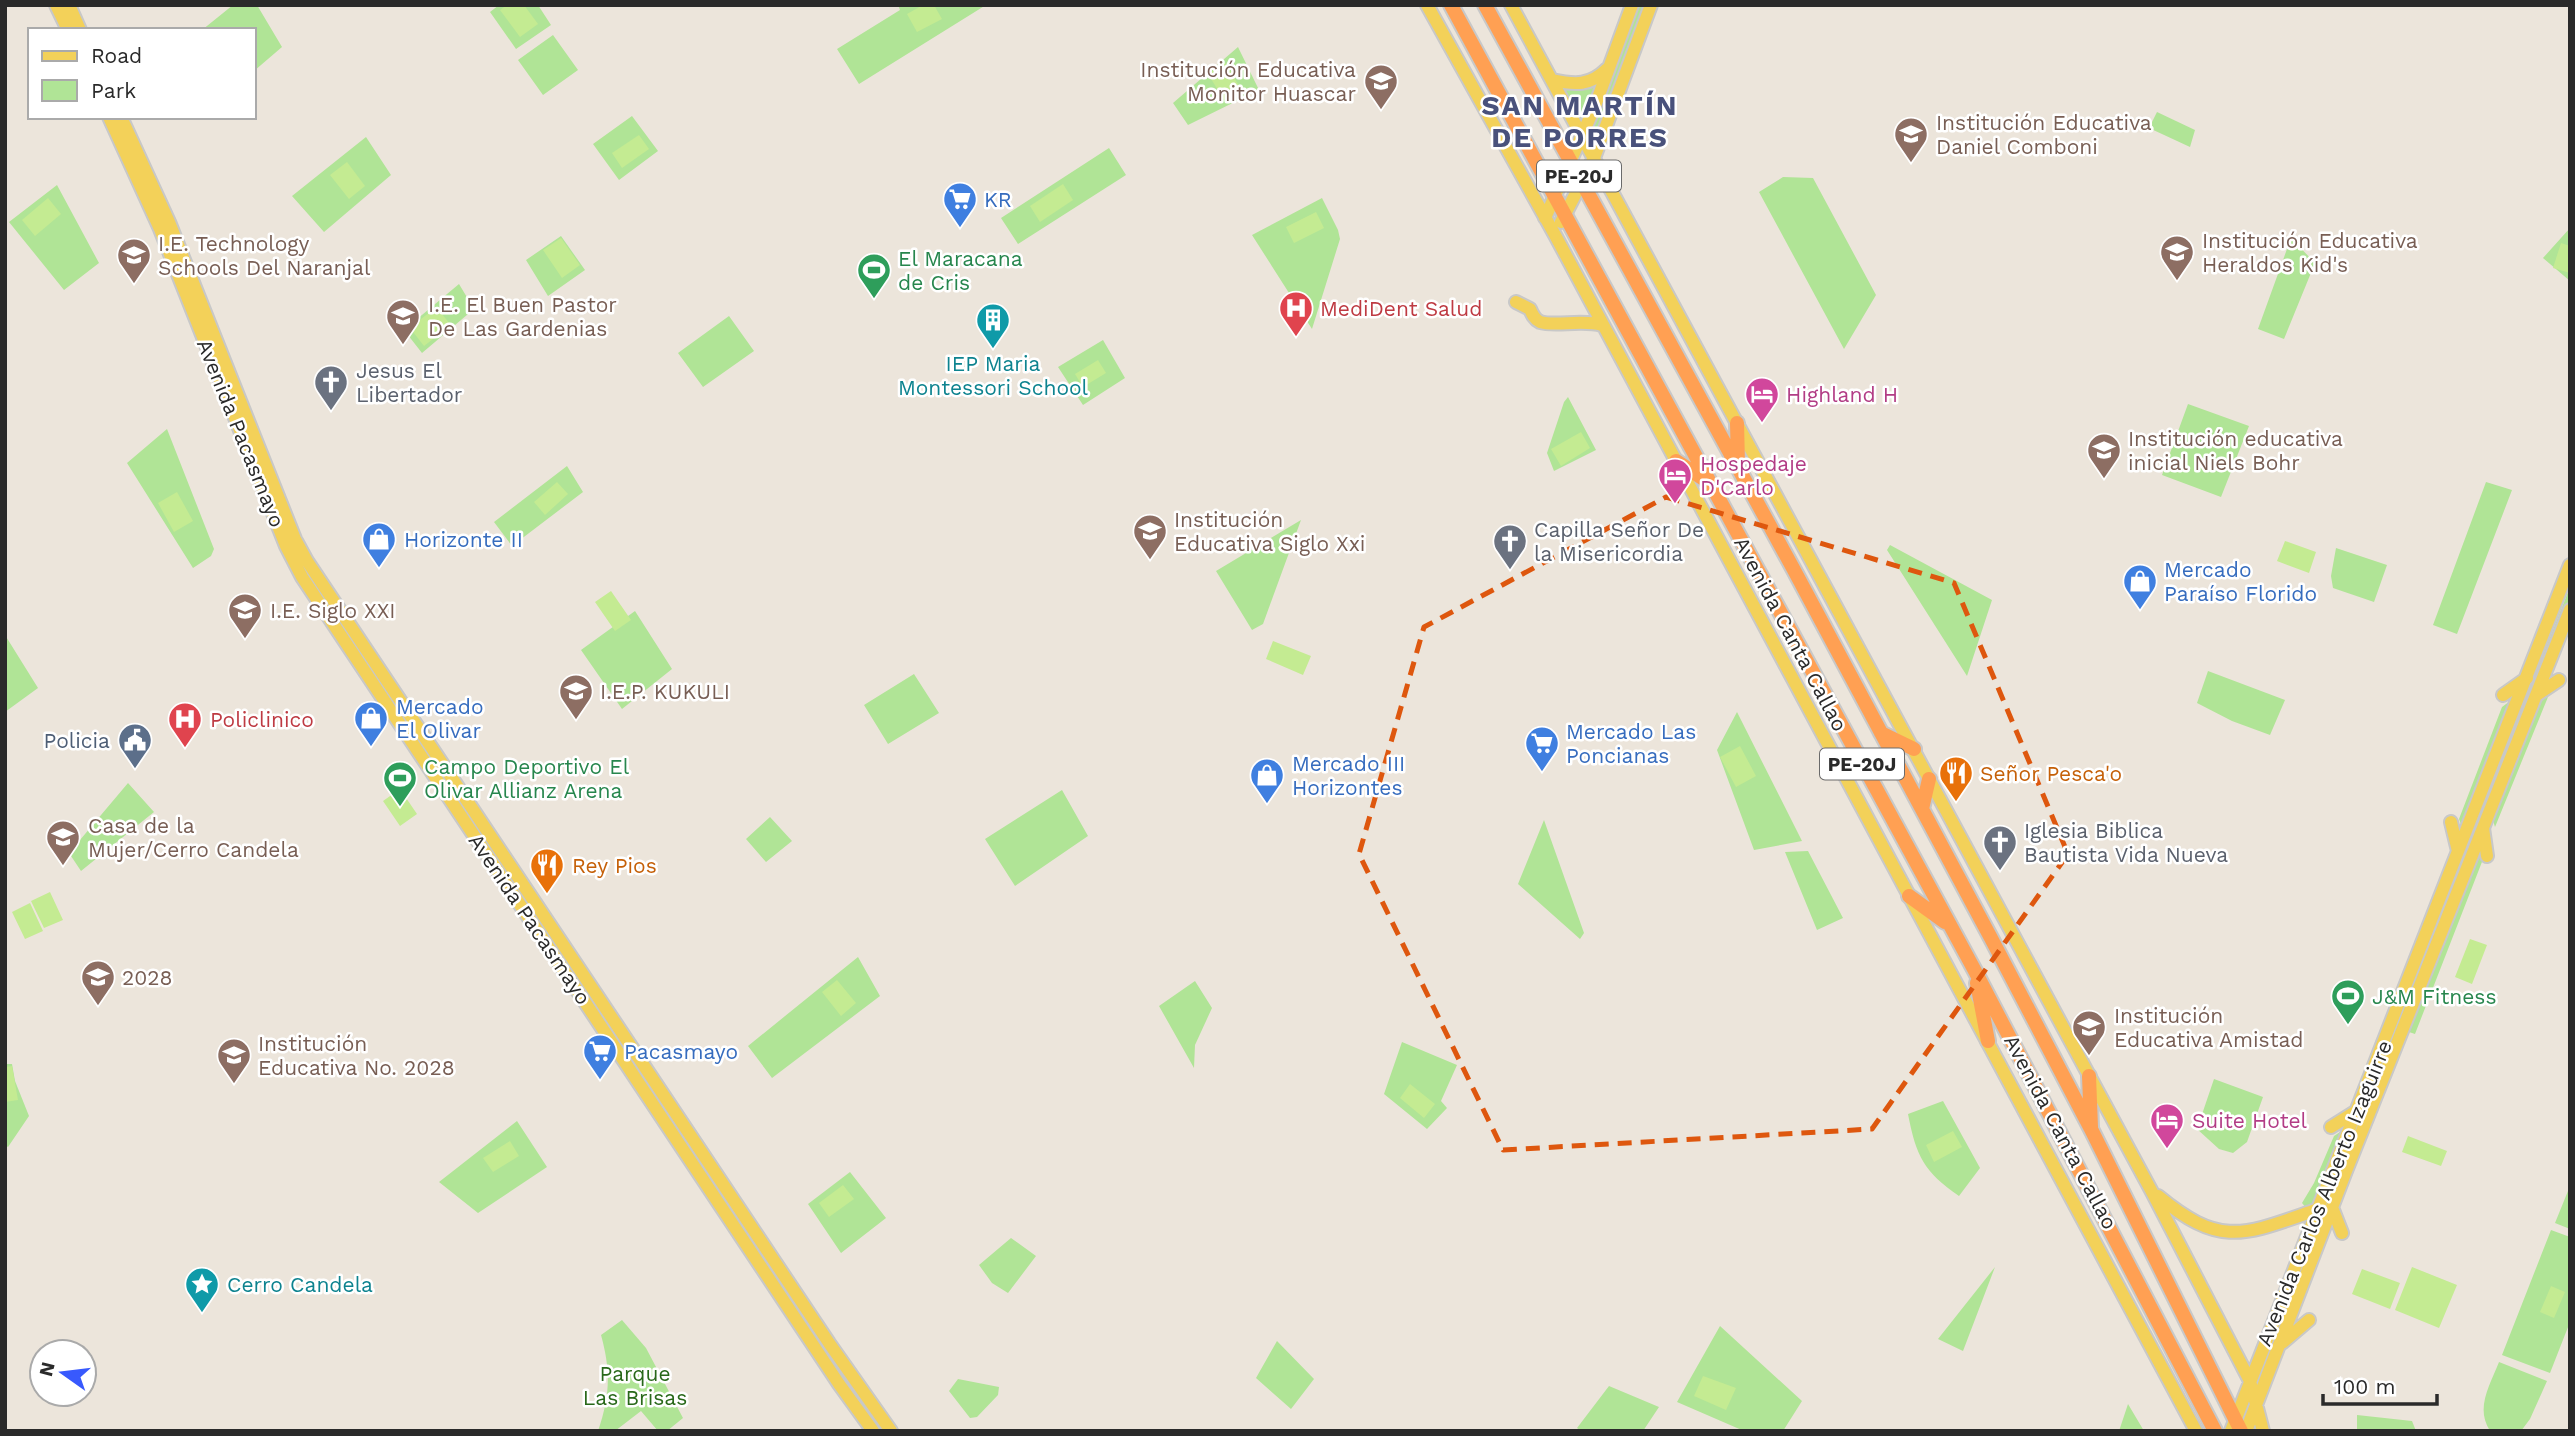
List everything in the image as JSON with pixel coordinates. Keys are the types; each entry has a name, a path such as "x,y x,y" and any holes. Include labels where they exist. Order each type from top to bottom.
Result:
{"highway":[{"name":"Avenida Canta Callao","path":"1451,5 1975,971 2215,1431"},
{"name":"Avenida Canta Callao","path":"1485,5 1922,809 2092,1131 2238,1428"},
{"path":"1737,423 1738,468"},
{"path":"1676,461 1709,482"},
{"path":"1881,733 1914,749"},
{"path":"1922,809 1929,779"},
{"path":"1909,896 1948,925"},
{"path":"1975,971 1977,993 1989,1041"},
{"path":"2089,1076 2092,1131"}],"main road":[{"path":"56,5 67,28"},
{"path":"69,5 79,28"},
{"name":"Avenida Canta Callao","path":"1427,5 1556,236 2196,1431"},
{"path":"1511,5 2152,1192 2250,1381 2263,1431"},
{"path":"1545,218 1583,136 1632,5"},
{"path":"1556,236 1594,158 1651,5"},
{"path":"1552,80 1584,84 1597,79 1610,66"},
{"name":"Avenida Pacasmayo","path":"110,119 160,229 284,539 302,577 825,1363 873,1431"},
{"name":"Avenida Pacasmayo","path":"122,119 169,222 295,539 312,569 891,1431"},
{"path":"1605,129 1603,147 1606,181"},
{"path":"1516,302 1530,309 1534,317 1541,322 1589,321 1602,325"},
{"name":"Avenida Carlos Alberto Izaguirre","path":"2238,1428 2257,1402 2333,1210 2340,1169 2358,1110 2570,565"},
{"name":"Avenida Carlos Alberto Izaguirre","path":"2238,1428 2250,1381 2316,1210 2340,1169 2432,959 2570,610"},
{"path":"2503,695 2527,678"},
{"path":"2537,694 2559,680"},
{"path":"2451,822 2458,851"},
{"path":"2483,827 2487,856"},
{"path":"2420,951 2423,958 2432,959"},
{"path":"2331,1127 2358,1110"},
{"path":"2152,1192 2198,1225 2231,1233 2263,1228 2316,1210"},
{"path":"2333,1210 2342,1233"},
{"path":"2279,1346 2309,1320"}],"highlighted area":[{"path":"1666,497 1954,583 2068,854 1872,1129 1503,1150 1359,854 1424,627"}],"green space":[{"path":"233,5 257,5 282,47 256,69 256,28 204,28"},
{"path":"499,5 538,5 551,25 516,49 490,12"},
{"path":"507,5 524,5 538,24 520,37 500,10"},
{"path":"898,5 986,5 859,84 837,49 900,10"},
{"path":"923,5 934,5 942,19 917,32 907,14"},
{"path":"1637,5 1646,5 1597,143 1591,133"},
{"path":"553,35 578,70 543,95 518,60"},
{"path":"1238,47 1259,90 1188,125 1173,103"},
{"path":"1225,63 1241,89 1224,100 1208,74"},
{"path":"1600,84 1582,125 1563,87 1588,89"},
{"path":"2157,112 2195,130 2190,147 2149,128"},
{"path":"632,116 658,151 619,180 593,144"},
{"path":"639,135 649,149 622,168 612,153"},
{"path":"366,137 391,175 324,232 292,196"},
{"path":"1109,148 1126,175 1018,244 1001,218"},
{"path":"347,162 365,186 349,199 330,175"},
{"path":"1783,177 1813,178 1876,295 1844,349 1759,192"},
{"path":"1063,184 1073,200 1040,222 1030,206"},
{"path":"57,185 99,263 64,290 9,222"},
{"path":"48,198 61,214 35,236 22,220"},
{"path":"1322,198 1340,239 1312,329 1252,235"},
{"path":"1316,212 1324,228 1294,243 1286,227"},
{"path":"2570,228 2570,281 2543,258"},
{"path":"561,236 585,270 548,296 526,260"},
{"path":"561,238 580,265 562,278 543,250"},
{"path":"2291,238 2315,263 2284,339 2258,329"},
{"path":"2561,243 2570,246 2570,273 2553,268"},
{"path":"459,284 474,309 422,353 404,330"},
{"path":"436,307 451,325 424,346 410,328"},
{"path":"729,316 754,351 703,387 678,353"},
{"path":"1103,340 1125,378 1083,405 1058,367"},
{"path":"1098,360 1106,373 1083,387 1075,374"},
{"path":"1568,397 1596,450 1554,471 1547,453"},
{"path":"2188,404 2249,426 2221,497 2162,475"},
{"path":"167,429 214,549 211,556 193,568 127,463"},
{"path":"1581,432 1590,448 1561,466 1551,449"},
{"path":"567,466 583,492 512,546 494,522"},
{"path":"557,482 568,494 545,515 534,502"},
{"path":"2486,482 2512,490 2457,634 2433,625"},
{"path":"177,492 193,521 174,532 158,503"},
{"path":"1301,520 1263,624 1252,630 1216,571"},
{"path":"2285,541 2316,552 2309,573 2277,561"},
{"path":"1890,545 1992,600 1967,676 1887,550"},
{"path":"2336,548 2387,565 2374,602 2333,588 2331,576"},
{"path":"2570,587 2570,601 2432,950 2427,948"},
{"path":"611,591 631,620 615,631 595,602"},
{"path":"635,611 672,669 622,709 581,650"},
{"path":"5,635 38,688 5,712"},
{"path":"1273,641 1311,656 1303,675 1266,659"},
{"path":"2208,671 2285,700 2270,735 2232,721 2197,703"},
{"path":"914,674 939,713 888,744 864,705"},
{"path":"2548,697 2495,827 2492,817 2539,700"},
{"path":"2514,698 2462,827 2459,819 2502,707"},
{"path":"1737,712 1802,841 1754,850 1717,750"},
{"path":"1740,746 1756,776 1736,787 1720,757"},
{"path":"128,783 154,812 81,871 69,853"},
{"name":"Campo Deportivo El Olivar Allianz Arena","path":"400,789 417,814 400,826 383,801"},
{"path":"1062,790 1088,836 1015,886 985,839"},
{"path":"770,817 792,841 766,862 746,839"},
{"path":"1544,820 1584,933 1580,939 1518,884"},
{"path":"2484,839 2487,849 2415,1034 2409,1032"},
{"path":"1808,851 1843,918 1817,930 1785,852"},
{"path":"50,892 63,920 44,928 31,901"},
{"path":"30,903 43,931 25,939 12,912"},
{"path":"2470,939 2487,945 2472,984 2455,977"},
{"path":"858,957 880,996 772,1078 748,1046"},
{"path":"837,980 856,1003 841,1016 822,992"},
{"path":"1195,981 1212,1008 1195,1045 1194,1068 1159,1006"},
{"path":"1402,1042 1457,1065 1441,1101 1447,1108 1427,1129 1384,1094"},
{"path":"5,1064 12,1064 15,1081 29,1116 8,1147 5,1145"},
{"path":"12,1066 18,1100 5,1102 5,1067"},
{"path":"2214,1079 2263,1097 2247,1142 2233,1153 2219,1149 2197,1129"},
{"path":"1410,1084 1435,1104 1424,1118 1400,1098"},
{"path":"1943,1101 1980,1168 1959,1196 1937,1179 1923,1162 1914,1141 1908,1114"},
{"path":"517,1121 547,1167 478,1213 439,1182"},
{"path":"2346,1128 2323,1192 2307,1209 2302,1203 2314,1183 2334,1136"},
{"path":"1953,1131 1962,1147 1934,1162 1926,1145"},
{"path":"2408,1136 2447,1151 2441,1166 2402,1152"},
{"path":"510,1141 519,1156 493,1172 483,1158"},
{"path":"850,1172 886,1218 841,1253 808,1204"},
{"path":"843,1185 854,1199 829,1217 819,1203"},
{"path":"2570,1186 2570,1229 2555,1223"},
{"path":"2551,1230 2570,1237 2570,1322 2550,1373 2502,1355"},
{"path":"1011,1238 1036,1256 1008,1293 992,1283 979,1265"},
{"path":"1995,1267 1963,1351 1938,1339"},
{"path":"2412,1267 2457,1285 2439,1328 2395,1310"},
{"path":"2362,1269 2400,1283 2390,1309 2352,1294"},
{"path":"2551,1286 2565,1292 2554,1318 2540,1312"},
{"name":"Parque Las Brisas","path":"622,1320 646,1348 683,1418 667,1431 658,1431 641,1411 615,1431 598,1431 608,1383 601,1335"},
{"path":"1720,1326 1802,1401 1783,1431 1744,1431 1677,1402"},
{"path":"1277,1341 1314,1379 1291,1409 1256,1378"},
{"path":"2499,1362 2547,1381 2530,1419 2521,1431 2490,1431 2486,1422 2484,1405"},
{"path":"1703,1376 1736,1388 1726,1410 1694,1396"},
{"path":"958,1379 999,1387 998,1395 977,1417 970,1418 949,1391"},
{"path":"1609,1386 1659,1407 1643,1431 1581,1431 1577,1428"},
{"path":"2128,1404 2144,1431 2119,1431"},
{"path":"2357,1415 2412,1421 2416,1431 2357,1431"}],"place":[{"name":"Institución Educativa Monitor Huascar","path":"1381,111"},
{"name":"Institución Educativa Daniel Comboni","path":"1911,164"},
{"name":"KR","path":"960,229"},
{"name":"Institución Educativa Heraldos Kid's","path":"2177,282"},
{"name":"I.E. Technology Schools Del Naranjal","path":"134,285"},
{"name":"El Maracana de Cris","path":"874,300"},
{"name":"MediDent Salud","path":"1296,338"},
{"name":"I.E. El Buen Pastor De Las Gardenias","path":"403,346"},
{"name":"IEP Maria Montessori School","path":"993,350"},
{"name":"Jesus El Libertador","path":"331,412"},
{"name":"Highland H","path":"1762,424"},
{"name":"Institución educativa inicial Niels Bohr","path":"2104,480"},
{"name":"Hospedaje D'Carlo","path":"1675,505"},
{"name":"Institución Educativa Siglo Xxi","path":"1150,561"},
{"name":"Horizonte II","path":"379,569"},
{"name":"Capilla Señor De la Misericordia","path":"1510,571"},
{"name":"Mercado Paraíso Florido","path":"2140,611"},
{"name":"I.E. Siglo XXI","path":"245,640"},
{"name":"I.E.P. KUKULI","path":"576,721"},
{"name":"Mercado El Olivar","path":"371,748"},
{"name":"Policlinico","path":"185,749"},
{"name":"Policia","path":"135,770"},
{"name":"Mercado Las Poncianas","path":"1542,773"},
{"name":"Señor Pesca'o","path":"1956,803"},
{"name":"Mercado III Horizontes","path":"1267,805"},
{"name":"Campo Deportivo El Olivar Allianz Arena","path":"400,808"},
{"name":"Casa de la Mujer/Cerro Candela","path":"63,867"},
{"name":"Iglesia Biblica Bautista Vida Nueva","path":"2000,872"},
{"name":"Rey Pios","path":"547,895"},
{"name":"2028","path":"98,1007"},
{"name":"J&M Fitness","path":"2348,1026"},
{"name":"Institución Educativa Amistad","path":"2089,1057"},
{"name":"Pacasmayo","path":"600,1081"},
{"name":"Institución Educativa No. 2028","path":"234,1085"},
{"name":"Suite Hotel","path":"2167,1150"},
{"name":"Cerro Candela","path":"202,1314"}],"district":[{"name":"SAN MARTÍN DE PORRES","path":"1580,121"}]}
